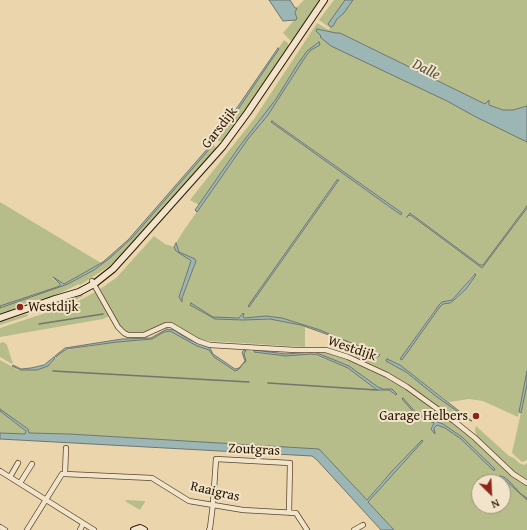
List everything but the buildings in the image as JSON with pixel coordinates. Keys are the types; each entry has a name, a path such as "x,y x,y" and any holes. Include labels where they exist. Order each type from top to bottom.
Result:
{"main road":[{"name":"Garsdijk","path":"93,282 112,269 223,146 248,112 324,0"},
{"path":"0,318 52,300 93,282"},
{"path":"134,530 140,528 144,530"}],"street":[{"name":"Westdijk","path":"93,282 118,327 128,335 144,335 171,325 198,341 210,345 295,350 326,350 348,357 387,375 407,387 454,421 475,438 513,474 527,483"},
{"path":"27,530 62,474 65,474 66,448"},
{"name":"Zoutgras","path":"213,504 216,460 290,463 288,512"},
{"path":"10,477 18,463"},
{"path":"20,484 32,464"},
{"path":"0,471 94,530"},
{"name":"Raaigras","path":"65,474 152,478 189,501 242,510 288,512"},
{"path":"209,530 213,504"},
{"path":"288,512 296,512 307,530"},
{"path":"80,530 83,524"},
{"path":"354,530 363,525"},
{"path":"0,527 5,530"}],"green space":[{"path":"304,0 320,0 291,41 283,33 295,19 297,7"},
{"path":"334,0 345,0 339,9 333,26 353,0 527,0 527,106 513,110 503,110 489,105 489,100 485,104 340,33 317,29 421,88 527,142 527,206 483,265 480,265 411,213 409,215 482,268 527,208 527,371 518,417 483,401 469,399 449,402 410,373 399,367 471,421 456,420 425,398 354,359 358,348 371,355 380,355 320,330 282,318 213,317 197,307 191,304 190,305 215,319 270,319 301,325 305,327 305,347 210,341 200,339 171,323 145,333 128,334 121,328 101,293 100,289 116,278 154,236 165,244 174,247 176,251 191,260 179,297 182,301 196,261 195,259 179,252 176,243 248,139 268,115 306,56 311,50 320,45 316,44 297,65 276,99 239,147 199,205 190,200 254,119 317,23 329,30 330,28 319,20","holes":["271,122 274,122 402,213 401,215","337,180 339,181 249,307","474,274 476,275 466,289 454,300 450,303 443,304 439,308 401,360 433,312 445,301 452,300"]},
{"path":"284,40 288,43 288,47 249,106 223,141 218,141 215,139 235,114"},
{"path":"212,143 216,148 215,151 145,231 111,265 80,285 79,284 56,295 16,306 17,308 0,315 0,308 68,284 94,270 110,258 126,244 210,148 209,147"},
{"path":"0,202 101,263 64,284 52,278 60,284 60,286 0,306"},
{"path":"95,292 109,314 109,316 103,319 0,337 0,328 73,304"},
{"path":"81,293 83,296 73,301 42,311 41,310"},
{"path":"27,314 28,316 0,325 0,322"},
{"path":"170,331 197,346 209,350 212,355 236,371 244,365 246,359 244,354 246,350 286,356 311,354 348,368 377,390 389,390 396,395 392,389 380,388 357,372 317,353 318,351 351,360 397,381 456,424 527,485 527,498 511,484 511,474 471,474 471,514 511,514 511,486 527,500 527,530 394,530 368,502 422,441 380,484 367,500 319,449 69,434 29,433 28,429 0,409 0,360 18,370 37,370 48,366 59,354 67,350 117,342 152,339 164,332","holes":["403,398 417,414 443,424 462,437 495,469 490,467 461,439 445,428 437,425 434,428 434,432 431,428 434,423 417,416"]},
{"path":"4,342 7,345 13,362 12,364 0,357 0,343"},
{"path":"527,385 527,460 522,462 512,453"},
{"path":"0,411 24,429 26,431 25,434 0,433"},
{"path":"476,426 509,456 524,465 527,463 527,482 520,478 476,436"},
{"path":"125,501 145,502 140,510"}],"water":[{"path":"269,0 290,0 295,8 297,8 295,13 297,18 296,20 283,21"},
{"path":"345,0 353,0 344,13 331,27 328,24"},
{"path":"317,29 340,33 485,104 489,100 489,105 503,110 513,110 527,106 527,142 447,101 331,46 320,37 321,36 316,31"},
{"path":"319,42 320,45 311,50 306,56 268,115 248,139 197,212 195,210 239,147 276,99 307,51"},
{"path":"278,48 279,49 235,114 219,134"},
{"path":"272,121 402,213 401,215 271,122"},
{"path":"209,147 210,148 206,153 132,238 110,258 94,270 68,284 0,308 0,306 60,286 60,284 53,277 64,284 103,262 128,240"},
{"path":"337,180 339,180 249,307 248,306"},
{"path":"527,206 482,268 412,216 409,215 406,218 410,213 480,265 483,265"},
{"path":"176,243 179,252 195,259 196,261 182,298 182,302 179,297 191,261 176,251 174,247"},
{"path":"475,274 476,275 466,289 450,303 443,304 439,308 402,360 400,359 439,305 442,302 452,300"},
{"path":"191,303 213,317 239,318 243,313 243,317 245,318 266,316 282,318 320,330 380,355 378,357 358,348 351,343 301,325 270,319 215,319 190,305"},
{"path":"167,329 174,330 188,339 210,348 213,354 235,369 239,368 245,361 242,352 244,350 246,350 244,354 246,361 238,370 235,371 214,357 209,350 197,346 170,331 164,332 152,339 67,349 56,357 55,356 65,348 122,339 151,338"},
{"path":"254,350 286,354 317,353 349,366 378,387 383,389 392,389 397,394 396,395 389,390 377,390 348,368 317,355 286,356 254,352"},
{"path":"54,357 55,358 48,366 37,370 21,370 12,366 13,365 21,369 31,368 44,365"},
{"path":"387,359 400,365 472,421 437,397 406,372 386,361"},
{"path":"527,371 527,385 521,413 519,412"},
{"path":"403,398 417,414 443,424 462,437 495,469 494,471 461,439 445,428 437,425 434,428 435,434 431,429 434,423 417,416 402,399"},
{"path":"0,409 28,429 29,433 69,434 319,449 367,500 393,470 422,440 423,441 368,502 394,530 381,530 312,456 0,439 0,433 25,434 26,431 0,411"},
{"path":"511,483 527,498 527,500 511,485"}],"waterway":[{"path":"39,324 103,314"},
{"path":"53,371 249,382"},
{"path":"268,383 377,390"}],"place":[{"name":"Westdijk","path":"20,307"},
{"name":"Garage Helbers","path":"476,416"}],"water label":[{"name":"Dalle","path":"426,70"}]}
